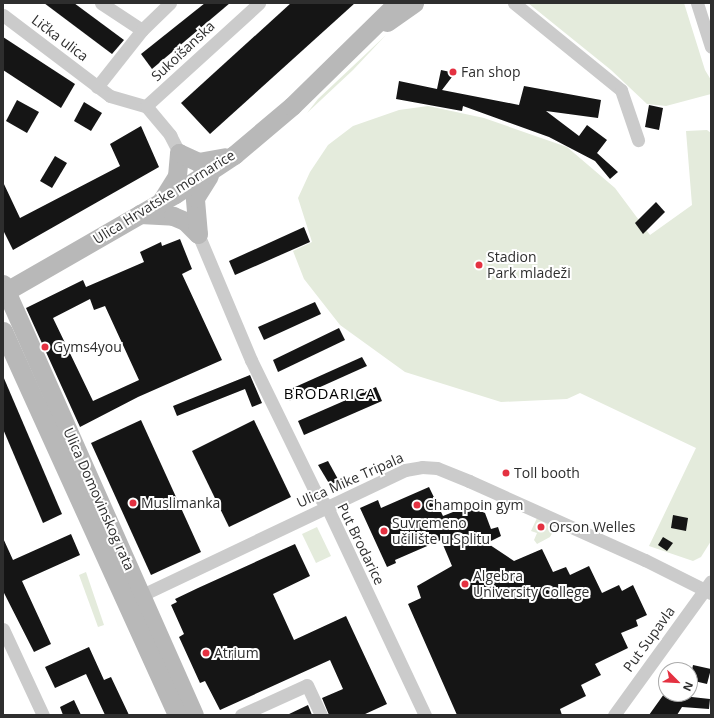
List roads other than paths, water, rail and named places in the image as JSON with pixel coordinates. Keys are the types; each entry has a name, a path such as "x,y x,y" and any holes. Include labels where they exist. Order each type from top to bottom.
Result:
{"main road":[{"name":"Ulica Hrvatske mornarice","path":"4,289 161,202 234,155 282,115 369,33 397,3"},
{"path":"369,33 414,3"},
{"path":"161,202 177,176 179,153 198,162 207,162 234,155"},
{"path":"198,234 195,198 215,168"},
{"path":"140,214 181,218 198,234"},
{"name":"Ulica Domovinskog rata","path":"4,289 142,595 194,715"},
{"name":"Ulica Domovinskog rata","path":"3,331 177,715"}],"street":[{"path":"100,3 142,30"},
{"path":"97,87 142,30 170,3"},
{"name":"Sukoišanska","path":"146,106 259,3"},
{"path":"514,3 620,90 638,140"},
{"path":"697,3 711,47"},
{"name":"Lička ulica","path":"3,15 110,96 146,106"},
{"path":"146,106 170,135 179,153"},
{"name":"Put Brodarice","path":"198,234 251,360 315,491 327,507 425,715"},
{"name":"Ulica Mike Tripala","path":"142,595 405,470 437,468 709,588"},
{"name":"Put Supavla","path":"614,715 709,588"},
{"path":"3,630 43,715"},
{"path":"241,715 307,685 321,715"}],"place":[{"name":"Fan shop","path":"453,72"},
{"name":"Stadion Park mladeži","path":"479,265"},
{"name":"Gyms4you","path":"45,347"},
{"name":"Toll booth","path":"506,473"},
{"name":"Muslimanka","path":"133,503"},
{"name":"Champoin gym","path":"417,505"},
{"name":"Orson Welles","path":"541,527"},
{"name":"Suvremeno učilište u Splitu","path":"384,531"},
{"name":"Algebra University College","path":"465,584"},
{"name":"Atrium","path":"206,653"}],"district":[{"name":"BRODARICA","path":"330,394"}]}
